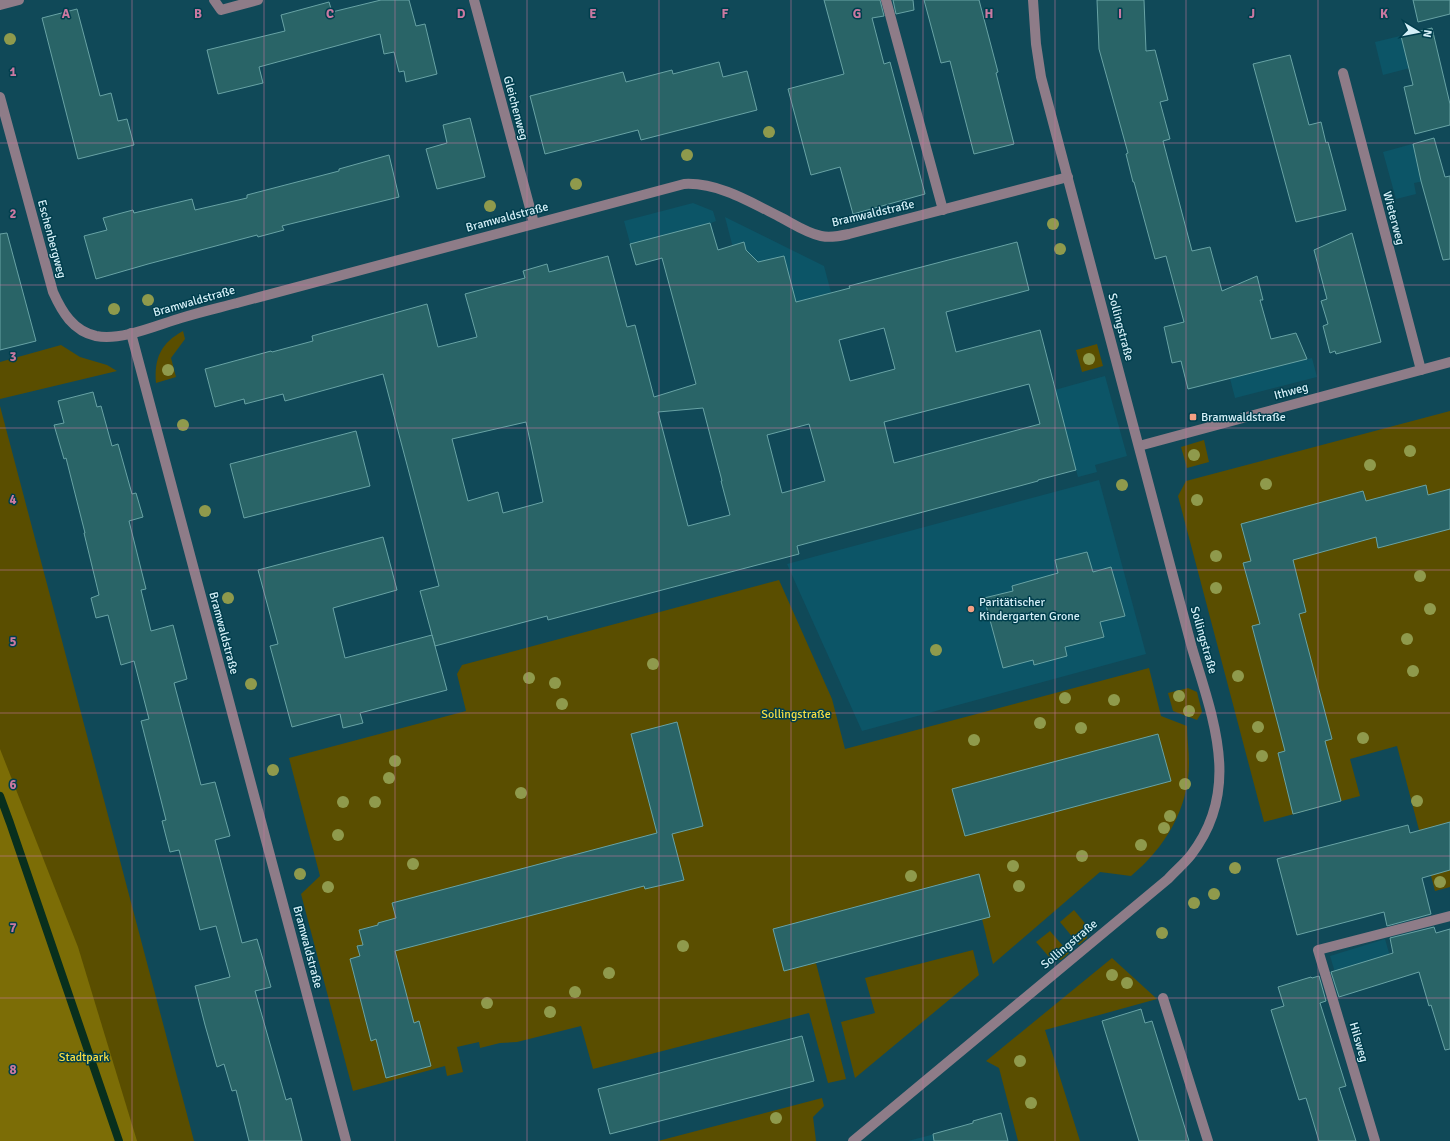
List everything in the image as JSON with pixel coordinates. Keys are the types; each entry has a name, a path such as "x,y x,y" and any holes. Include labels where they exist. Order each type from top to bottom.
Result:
{"street":[{"path":"0,5 19,0"},
{"path":"214,0 220,10 258,0"},
{"name":"Gleichenweg","path":"474,0 534,223"},
{"path":"886,0 943,210"},
{"name":"Sollingstraße","path":"853,1141 1168,879 1191,855 1205,833 1214,812 1218,792 1221,772 1215,728 1138,446 1041,77 1036,44 1033,0"},
{"name":"Wieterweg","path":"1343,73 1421,370"},
{"name":"Eschenbergweg","path":"0,97 53,292 58,304 75,326 85,332 96,336 110,337 131,333"},
{"name":"Bramwaldstraße","path":"346,1141 131,333 534,223 684,184 712,187 756,204 807,232 832,237 943,210 1068,176"},
{"name":"Ithweg","path":"1138,446 1450,362"},
{"name":"Hilsweg","path":"1374,1141 1318,950 1450,916"},
{"path":"1163,998 1208,1141"}],"shaded area":[{"path":"1421,31 1429,63 1383,75 1375,42"},
{"path":"1434,138 1445,177 1414,183 1416,194 1396,199 1383,152"},
{"path":"693,203 713,211 716,221 711,223 716,244 636,265 624,221"},
{"path":"725,217 824,266 837,315 756,336"},
{"path":"1296,333 1303,360 1312,358 1317,377 1235,398 1223,351"},
{"path":"1105,376 1127,456 1095,465 1097,472 1078,477 1076,470 1033,396"},
{"name":"Paritätischer Kindergarten Grone","path":"1099,480 1146,654 862,731 787,564"},
{"path":"1385,939 1396,978 1342,995 1330,956"},
{"path":"950,1130 953,1141 908,1141"}],"green space":[{"path":"183,331 185,339 171,358 176,377 156,383 156,366 160,352 169,341"},
{"path":"1097,344 1103,366 1082,372 1076,350"},
{"path":"61,345 80,357 107,365 117,371 0,399 0,362"},
{"name":"Stadtpark","path":"0,406 194,1141 0,1141"},
{"path":"1450,411 1450,887 1435,891 1397,746 1350,759 1360,796 1264,822 1178,496 1186,481"},
{"path":"1204,440 1209,462 1187,468 1181,447"},
{"path":"779,580 832,699 845,749 1149,668 1161,716 1187,726 1189,763 1185,796 1173,826 1164,840 1143,865 1131,876 1100,872 993,964 982,919 990,916 979,874 773,929 784,971 816,963 846,1079 828,1083 809,1013 593,1069 581,1026 517,1042 500,1043 480,1048 479,1042 457,1047 463,1072 447,1076 445,1066 353,1091 301,894 320,876 289,758 466,711 457,674 462,665"},
{"path":"1188,688 1197,692 1202,712 1197,720 1173,711 1168,693"},
{"path":"0,749 78,947 137,1141 0,1141"},
{"path":"1074,910 1088,927 1087,938 1079,945 1060,922"},
{"path":"1050,931 1069,953 1061,960 1050,958 1036,942"},
{"path":"973,950 979,975 855,1078 841,1022 875,1013 865,978"},
{"path":"1112,958 1157,999 1045,1030 1080,1141 1018,1141 999,1068 986,1061"},
{"path":"822,1098 824,1106 813,1117 816,1141 658,1141"}],"building":[{"path":"381,0 409,0 416,26 425,24 437,74 406,82 404,71 399,72 394,52 384,54 380,34 259,67 263,83 218,94 207,50 285,31 281,15 329,2 332,12"},
{"path":"824,0 880,0 884,16 872,18 884,64 890,62 925,194 853,214 840,167 811,175 788,89 844,74"},
{"path":"893,0 913,0 914,10 896,14"},
{"path":"924,0 979,0 998,72 996,73 1014,144 974,154 950,61 941,63"},
{"path":"1097,0 1144,0 1146,51 1155,50 1168,100 1160,102 1170,139 1163,141 1192,251 1210,247 1222,291 1257,276 1263,300 1260,300 1271,339 1296,333 1307,359 1188,389 1181,361 1172,363 1164,327 1184,322 1166,256 1155,259 1133,182 1126,154 1128,153 1099,49"},
{"path":"1413,0 1450,0 1450,14 1418,22"},
{"path":"77,9 100,96 111,93 118,121 127,119 134,145 78,159 42,18"},
{"path":"1432,28 1450,104 1450,125 1415,134 1404,87 1413,85 1401,36"},
{"path":"1290,55 1309,125 1321,122 1326,143 1328,142 1346,210 1296,222 1253,64"},
{"path":"719,62 723,77 747,71 757,110 641,140 638,130 545,154 530,96 623,72 626,82 672,70 673,74"},
{"path":"470,118 485,177 437,189 426,149 447,143 443,125"},
{"path":"1434,138 1445,177 1450,176 1450,259 1443,260 1421,181 1413,144"},
{"path":"389,155 399,197 282,226 284,230 258,237 257,235 96,279 84,236 107,230 103,218 133,210 134,213 192,199 195,210 247,198 247,195 339,171 339,169"},
{"path":"710,223 718,250 744,242 746,250 758,262 784,256 796,302 850,288 849,286 1017,242 1029,290 946,312 956,352 1040,330 1076,470 797,546 799,554 548,620 547,616 435,646 420,591 439,586 383,374 285,401 283,394 245,404 244,399 215,407 205,369 313,341 312,336 427,304 438,347 477,337 465,294 525,278 523,271 547,264 549,272 608,256 627,327 635,325 654,397 696,384 662,258 636,265 630,244","holes":["884,328 895,369 850,381 839,340","1029,384 1040,424 894,463 884,422","703,408 730,515 688,526 658,412","526,422 543,502 503,513 498,492 468,501 452,439","809,424 825,481 782,493 767,435"]},
{"path":"7,233 36,341 0,350 0,234"},
{"path":"1352,233 1381,342 1336,354 1335,351 1330,353 1323,326 1328,324 1321,301 1327,299 1314,250"},
{"path":"93,392 97,407 101,406 112,446 118,444 132,494 136,493 143,517 129,521 146,589 141,590 151,631 173,625 187,679 174,683 201,785 215,782 230,836 215,840 242,943 257,939 271,987 255,991 286,1100 291,1098 302,1141 249,1141 236,1090 232,1091 224,1064 217,1067 205,1025 195,986 230,977 216,926 200,930 179,850 170,852 162,821 166,820 141,721 149,719 134,661 121,665 108,615 96,618 91,598 99,595 66,458 64,459 54,425 64,423 58,401"},
{"path":"356,431 370,486 244,518 230,464"},
{"path":"1426,485 1428,495 1450,489 1450,529 1378,548 1376,537 1293,560 1306,612 1299,614 1332,739 1325,741 1341,801 1293,814 1278,753 1285,751 1252,626 1260,624 1243,563 1251,561 1241,524 1363,491 1366,501"},
{"path":"383,537 397,590 333,608 345,658 432,635 447,690 360,713 363,723 343,728 340,714 292,727 270,646 278,644 258,570"},
{"path":"1087,552 1093,572 1111,567 1125,616 1100,622 1104,637 1065,647 1067,656 1034,665 1033,660 1003,668 984,598 1013,591 1012,586 1058,573 1055,560"},
{"path":"677,722 703,826 672,834 684,880 645,889 644,886 395,951 414,1023 419,1021 431,1066 386,1078 376,1039 371,1041 350,959 360,956 357,946 363,945 359,930 396,918 392,903 657,833 631,734"},
{"path":"1158,734 1171,781 965,836 952,789"},
{"path":"1450,822 1450,870 1422,878 1431,914 1387,926 1384,912 1297,935 1277,859 1408,825 1410,833"},
{"path":"979,874 990,917 784,971 773,929"},
{"path":"1434,927 1436,933 1450,929 1450,1049 1445,1050 1431,1005 1429,1006 1419,972 1339,997 1331,972 1393,953 1390,938"},
{"path":"1319,976 1326,1001 1320,1003 1346,1086 1339,1088 1356,1141 1319,1141 1306,1098 1299,1100 1271,1010 1284,1006 1278,987"},
{"path":"1141,1009 1145,1023 1152,1021 1189,1141 1139,1141 1102,1021"},
{"path":"802,1036 814,1081 610,1134 598,1089"},
{"path":"1001,1113 1008,1141 934,1141 933,1134 973,1123 973,1121"}],"waterway":[{"path":"0,796 119,1141"}],"place":[{"name":"Bramwaldstraße","path":"1193,417"},
{"name":"Paritätischer Kindergarten Grone","path":"971,609"}]}
